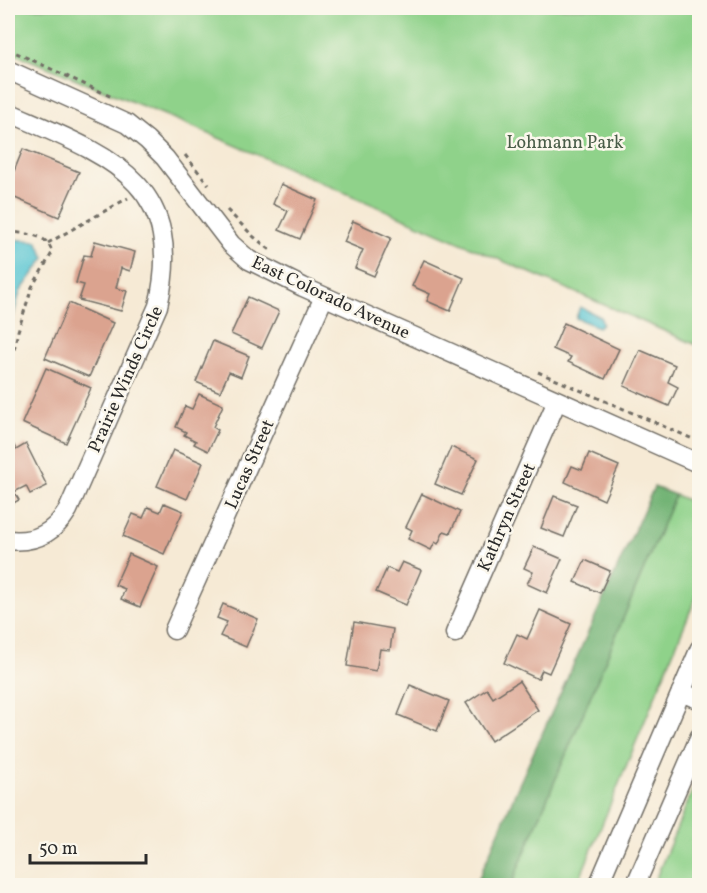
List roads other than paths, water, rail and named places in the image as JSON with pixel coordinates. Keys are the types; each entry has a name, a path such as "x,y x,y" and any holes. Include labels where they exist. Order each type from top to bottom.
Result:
{"street":[{"name":"East Colorado Avenue","path":"8,70 127,124 165,158 231,244 249,260 324,297 699,464"},
{"name":"Prairie Winds Circle","path":"8,112 89,148 111,160 129,175 156,214 166,251 164,281 158,306 68,510 60,522 35,539 8,540"},
{"name":"Lucas Street","path":"174,630 324,297"},
{"name":"Kathryn Street","path":"455,633 557,401"},
{"path":"598,885 699,648"},
{"path":"681,692 699,700"},
{"path":"635,885 699,736"}],"water":[{"path":"8,239 37,241 45,258 20,292 9,332 8,346"},
{"path":"580,307 601,317 602,324 598,327 576,318"}],"park label":[{"name":"Lohmann Park","path":"565,142"}]}
